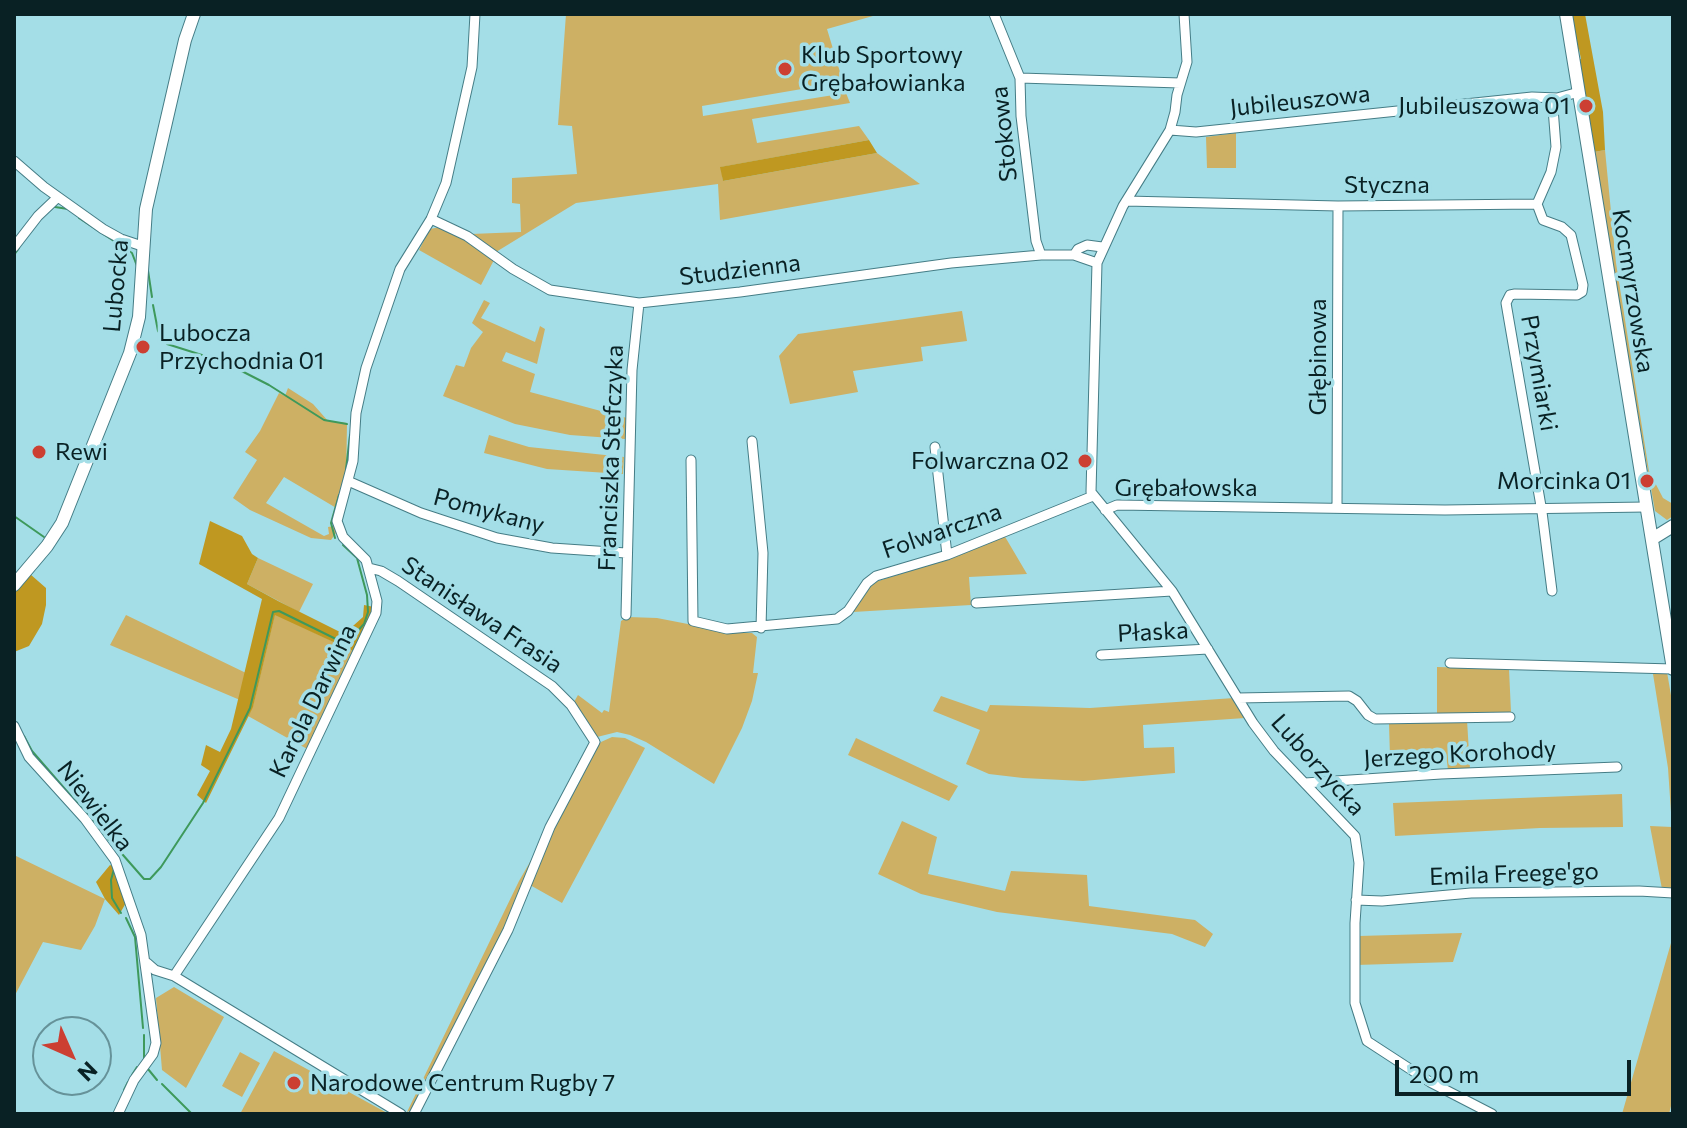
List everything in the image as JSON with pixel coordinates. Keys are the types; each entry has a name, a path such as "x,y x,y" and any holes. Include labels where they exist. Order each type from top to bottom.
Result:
{"main road":[{"name":"Lubocka","path":"14,585 62,523 127,363 138,326 146,209 185,40 194,14"},
{"name":"Kocmyrzowska","path":"1566,14 1673,669"},
{"path":"1652,539 1673,526"}],"street":[{"name":"Karola Darwina","path":"174,976 279,818 376,613 377,601 366,560 339,530 337,521 353,461 356,413 366,368 400,269 431,219 446,183 472,67 475,14"},
{"name":"Stokowa","path":"994,14 1020,78 1023,132 1036,241 1041,255"},
{"name":"Grębałowska","path":"1184,14 1187,62 1170,130 1126,201 1097,263 1091,489 1105,510 1117,505 1646,507"},
{"path":"1020,78 1180,83"},
{"name":"Jubileuszowa","path":"1170,130 1196,132 1521,98 1557,98 1579,92"},
{"path":"1537,204 1551,172 1556,147 1553,108 1557,98"},
{"path":"14,161 103,229 142,246"},
{"path":"14,247 38,216 58,197"},
{"name":"Styczna","path":"1126,201 1338,206 1537,204"},
{"name":"Przymiarki","path":"1537,204 1543,220 1562,227 1571,235 1583,285 1582,292 1577,295 1515,294 1507,299 1542,509 1552,591"},
{"name":"Głębinowa","path":"1337,508 1338,206"},
{"name":"Studzienna","path":"431,219 467,236 513,269 550,290 639,303 951,263 1041,255 1074,255 1097,263"},
{"name":"Studzienna","path":"1074,255 1087,245 1102,247"},
{"name":"Franciszka Stefczyka","path":"626,615 631,381 639,303"},
{"path":"752,441 763,553 761,628"},
{"path":"935,447 947,555"},
{"name":"Folwarczna","path":"691,460 693,621 727,629 837,619 848,611 876,576 947,555 1093,496"},
{"name":"Pomykany","path":"348,481 421,513 497,538 552,548 626,553"},
{"name":"Luborzycka","path":"1105,510 1172,591 1274,751 1355,836 1359,863 1355,1003 1367,1041 1430,1082 1492,1114"},
{"name":"Stanisława Frasia","path":"369,568 398,581 552,686 571,705 595,742 550,827 508,930 414,1114"},
{"path":"976,603 1172,591"},
{"name":"Płaska","path":"1101,655 1208,649"},
{"path":"1450,663 1673,669"},
{"path":"1238,698 1349,696 1371,718 1378,719 1510,717"},
{"name":"Niewielka","path":"17,733 29,757 85,819 115,860 131,899 147,963"},
{"name":"Jerzego Korohody","path":"1305,783 1617,767"},
{"name":"Emila Freege'go","path":"1356,900 1382,901 1471,893 1673,893"},
{"path":"147,963 155,970 174,976 401,1114"},
{"path":"118,1114 134,1080 153,1054 156,1043 147,963"}],"shaded area":[{"path":"566,14 880,14 827,29 843,82 702,106 703,116 846,93 850,103 752,119 757,143 859,126 869,140 721,167 723,181 877,153 920,184 720,220 718,184 576,203 496,252 471,234 521,232 520,204 512,203 512,178 577,174 572,126 558,125"},
{"path":"1571,14 1585,14 1603,112 1605,150 1594,152 1578,60 1581,59 1579,49 1576,49"},
{"path":"1236,133 1236,168 1207,168 1206,137"},
{"path":"869,140 877,153 723,181 720,167"},
{"path":"1605,150 1616,263 1649,471 1663,498 1673,504 1673,516 1667,520 1655,511 1627,351 1594,152"},
{"path":"440,227 457,233 494,260 481,285 419,250 430,229"},
{"path":"484,300 490,303 481,318 535,342 540,326 545,329 537,364 506,352 502,361 535,374 530,392 627,418 625,439 570,435 515,424 443,396 456,365 464,367 471,348 483,332 472,323"},
{"path":"962,311 967,341 921,347 923,361 853,371 858,392 790,404 779,356 798,334"},
{"path":"288,388 313,404 328,421 347,423 346,481 338,509 284,477 266,503 324,536 329,534 328,527 334,526 336,533 331,540 311,538 250,510 233,498 257,460 245,452 260,431 279,393 285,396"},
{"path":"489,435 529,447 624,457 623,474 547,469 484,453"},
{"path":"210,521 242,536 252,554 258,558 247,584 278,601 344,634 363,617 364,605 374,607 355,652 275,615 253,707 206,803 197,795 210,771 201,765 206,745 220,752 231,729 262,599 199,564"},
{"path":"1004,535 1027,574 969,577 971,605 853,612 872,583 950,558"},
{"path":"258,558 313,584 299,612 247,584"},
{"path":"30,574 46,588 46,605 42,624 29,646 14,652 14,593"},
{"path":"275,614 355,652 309,750 248,716"},
{"path":"126,615 246,673 240,700 110,645"},
{"path":"628,617 657,618 734,633 752,633 757,637 753,673 758,673 752,701 714,784 630,735 617,732 597,737 574,702 578,695 602,713 604,710 609,712 621,621"},
{"path":"1437,667 1509,669 1511,712 1437,714"},
{"path":"1667,672 1673,707 1673,890 1662,889 1650,826 1672,827 1668,768 1653,674"},
{"path":"941,696 987,712 990,705 1090,708 1234,698 1245,718 1143,725 1144,748 1174,747 1175,773 1083,781 1023,778 989,774 966,764 980,730 933,711"},
{"path":"1467,720 1470,769 1448,770 1446,754 1390,757 1389,724"},
{"path":"612,737 625,738 645,748 562,903 530,885 551,835 594,751 601,742"},
{"path":"856,738 958,786 949,801 848,755"},
{"path":"1622,794 1623,827 1395,836 1393,803"},
{"path":"902,821 937,837 928,874 1005,891 1011,871 1087,875 1089,906 1195,920 1213,934 1205,947 1172,934 997,912 921,894 878,874"},
{"path":"544,838 517,905 412,1110 407,1112 519,881"},
{"path":"14,855 105,899 95,926 81,950 43,942 14,997"},
{"path":"110,865 115,867 127,901 119,915 96,882"},
{"path":"1462,933 1453,962 1356,965 1359,936"},
{"path":"1673,936 1673,1098 1669,1114 1622,1114"},
{"path":"174,987 224,1017 186,1088 162,1070 156,998"},
{"name":"Narodowe Centrum Rugby 7","path":"274,1051 389,1114 240,1114"},
{"path":"240,1052 260,1063 242,1097 222,1086"}],"waterway":[{"path":"55,207 68,209"},
{"path":"79,218 132,253 137,266"},
{"path":"14,255 19,248"},
{"path":"147,264 152,297"},
{"path":"153,305 158,331 167,344 224,362 269,385 324,420 347,424"},
{"path":"346,469 350,435"},
{"path":"335,538 331,523 339,495"},
{"path":"14,516 44,537"},
{"path":"116,847 144,879 150,879 161,867 203,803 250,708 273,612 279,611 342,642 364,624 368,612 367,595 357,558 343,545"},
{"path":"21,736 110,841"},
{"path":"114,869 112,898 121,913"},
{"path":"126,918 135,937 143,1028"},
{"path":"144,1035 144,1059"},
{"path":"132,1075 137,1067"},
{"path":"148,1069 157,1080"},
{"path":"124,1090 128,1082"},
{"path":"162,1084 192,1114"}],"place":[{"name":"Klub Sportowy Grębałowianka","path":"785,69"},
{"name":"Jubileuszowa 01","path":"1586,106"},
{"name":"Lubocza Przychodnia 01","path":"143,347"},
{"name":"Rewi","path":"39,452"},
{"name":"Folwarczna 02","path":"1085,461"},
{"name":"Morcinka 01","path":"1647,481"},
{"name":"Narodowe Centrum Rugby 7","path":"294,1083"}]}
